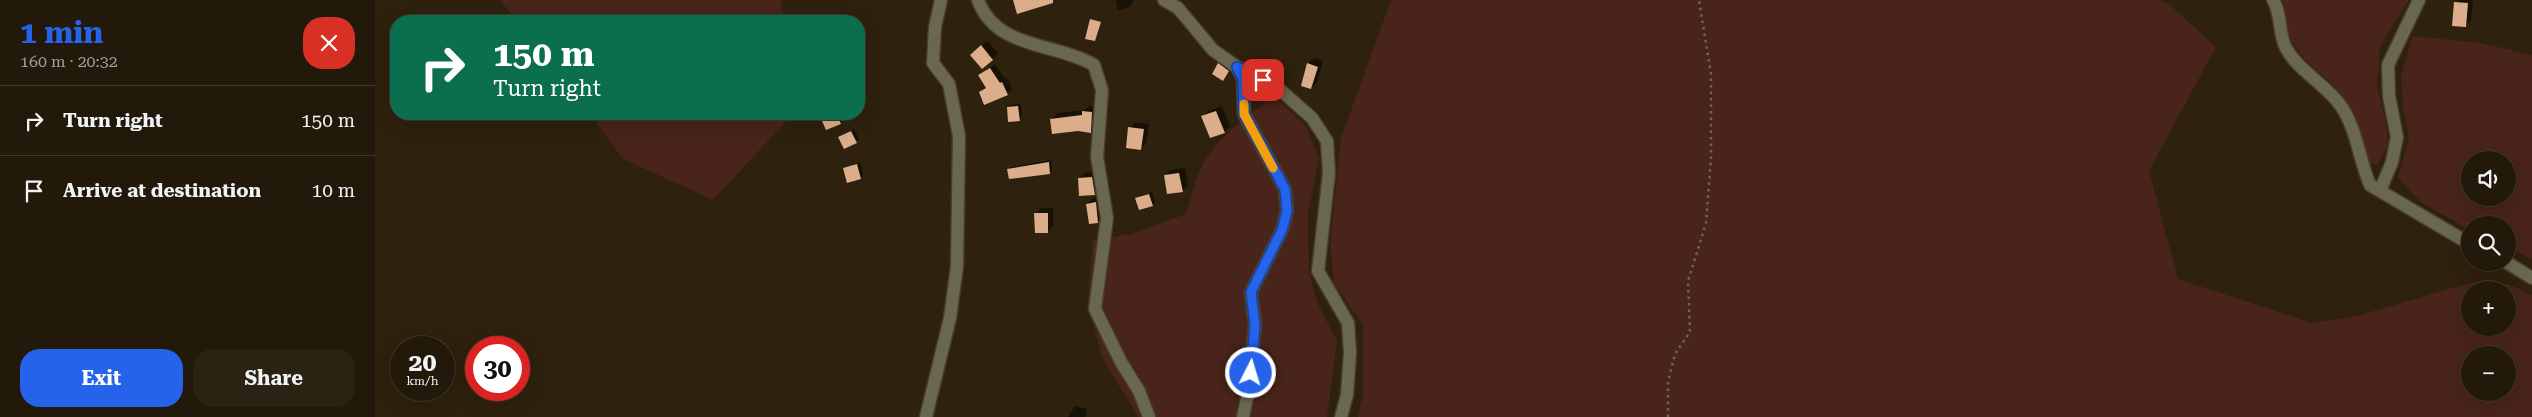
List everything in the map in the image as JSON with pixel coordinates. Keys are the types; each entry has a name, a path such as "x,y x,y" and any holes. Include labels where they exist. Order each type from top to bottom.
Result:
{"street":[{"path":"926,417 950,318 957,257 959,136 949,84 933,64 935,27 941,0"},
{"path":"979,0 983,14 1000,29 1031,44 1083,58 1094,65 1102,90 1097,157 1107,218 1095,309 1121,362 1139,391 1149,417"},
{"path":"1164,0 1178,8 1213,50 1237,67 1277,87 1312,118 1327,141 1329,172 1318,271 1348,323 1347,395 1341,417"},
{"path":"2273,0 2277,6 2279,27 2286,48 2306,73 2340,105 2353,130 2363,168 2370,185 2461,239"},
{"path":"2380,191 2392,162 2397,137 2389,96 2388,65 2419,0"},
{"path":"1237,67 1243,79 1244,114 1285,189 1287,211 1282,230 1251,292 1255,325 1249,389 1243,417"},
{"path":"2516,269 2532,278"}],"path":[{"path":"1668,417 1667,382 1675,354 1690,332 1688,281 1706,223 1711,158 1711,74 1699,0"}],"shaded area":[{"path":"499,0 781,0 783,15 513,15"},
{"path":"1391,0 2160,0 2169,4 2216,47 2149,171 2178,279 2312,323 2357,316 2461,286 2461,336 2516,336 2516,288 2532,295 2532,417 1358,417 1363,394 1363,325 1334,284 1330,244 1341,138"},
{"path":"2282,0 2409,0 2380,46 2377,86 2385,118 2388,144 2378,165 2370,163 2361,135 2339,92 2295,47 2290,37"},
{"path":"2412,36 2481,43 2532,55 2532,259 2516,252 2516,216 2461,216 2461,225 2422,203 2398,178 2409,137 2403,109 2401,76"},
{"path":"1274,96 1306,126 1319,158 1308,214 1309,273 1318,304 1337,341 1327,417 1138,417 1102,358 1088,302 1093,240 1131,234 1186,214 1200,170 1214,148 1233,129"},
{"path":"594,120 787,120 713,200 623,159"}],"building":[{"path":"1013,0 1053,0 1053,3 1017,14"},
{"path":"2454,2 2468,3 2466,27 2452,26"},
{"path":"1090,19 1101,22 1095,41 1085,39"},
{"path":"981,45 993,60 982,69 970,55"},
{"path":"1218,63 1229,71 1223,81 1212,74"},
{"path":"1307,63 1318,67 1311,89 1301,86"},
{"path":"990,68 1000,83 1002,82 1008,95 984,105 979,92 986,88 978,75"},
{"path":"1018,106 1020,121 1008,122 1007,107"},
{"path":"1082,111 1092,112 1091,133 1078,131 1052,134 1050,119 1082,115"},
{"path":"1216,111 1225,133 1210,138 1201,116"},
{"path":"822,120 839,120 841,124 826,130"},
{"path":"1128,127 1144,129 1141,150 1126,148"},
{"path":"851,131 857,143 844,149 838,137"},
{"path":"1049,162 1050,174 1009,179 1007,169"},
{"path":"857,164 861,179 847,183 843,168"},
{"path":"1179,173 1183,192 1167,194 1164,175"},
{"path":"1092,177 1095,195 1079,196 1078,178"},
{"path":"1149,194 1153,206 1139,210 1135,198"},
{"path":"1096,202 1098,223 1089,224 1086,204"},
{"path":"1034,213 1048,213 1048,233 1035,233"}],"slow traffic":[{"path":"1244,104 1244,114 1273,168"}],"route":[{"path":"1251,373 1255,325 1251,292 1282,230 1287,211 1285,189 1244,114 1243,79 1237,67 1263,80"}]}
